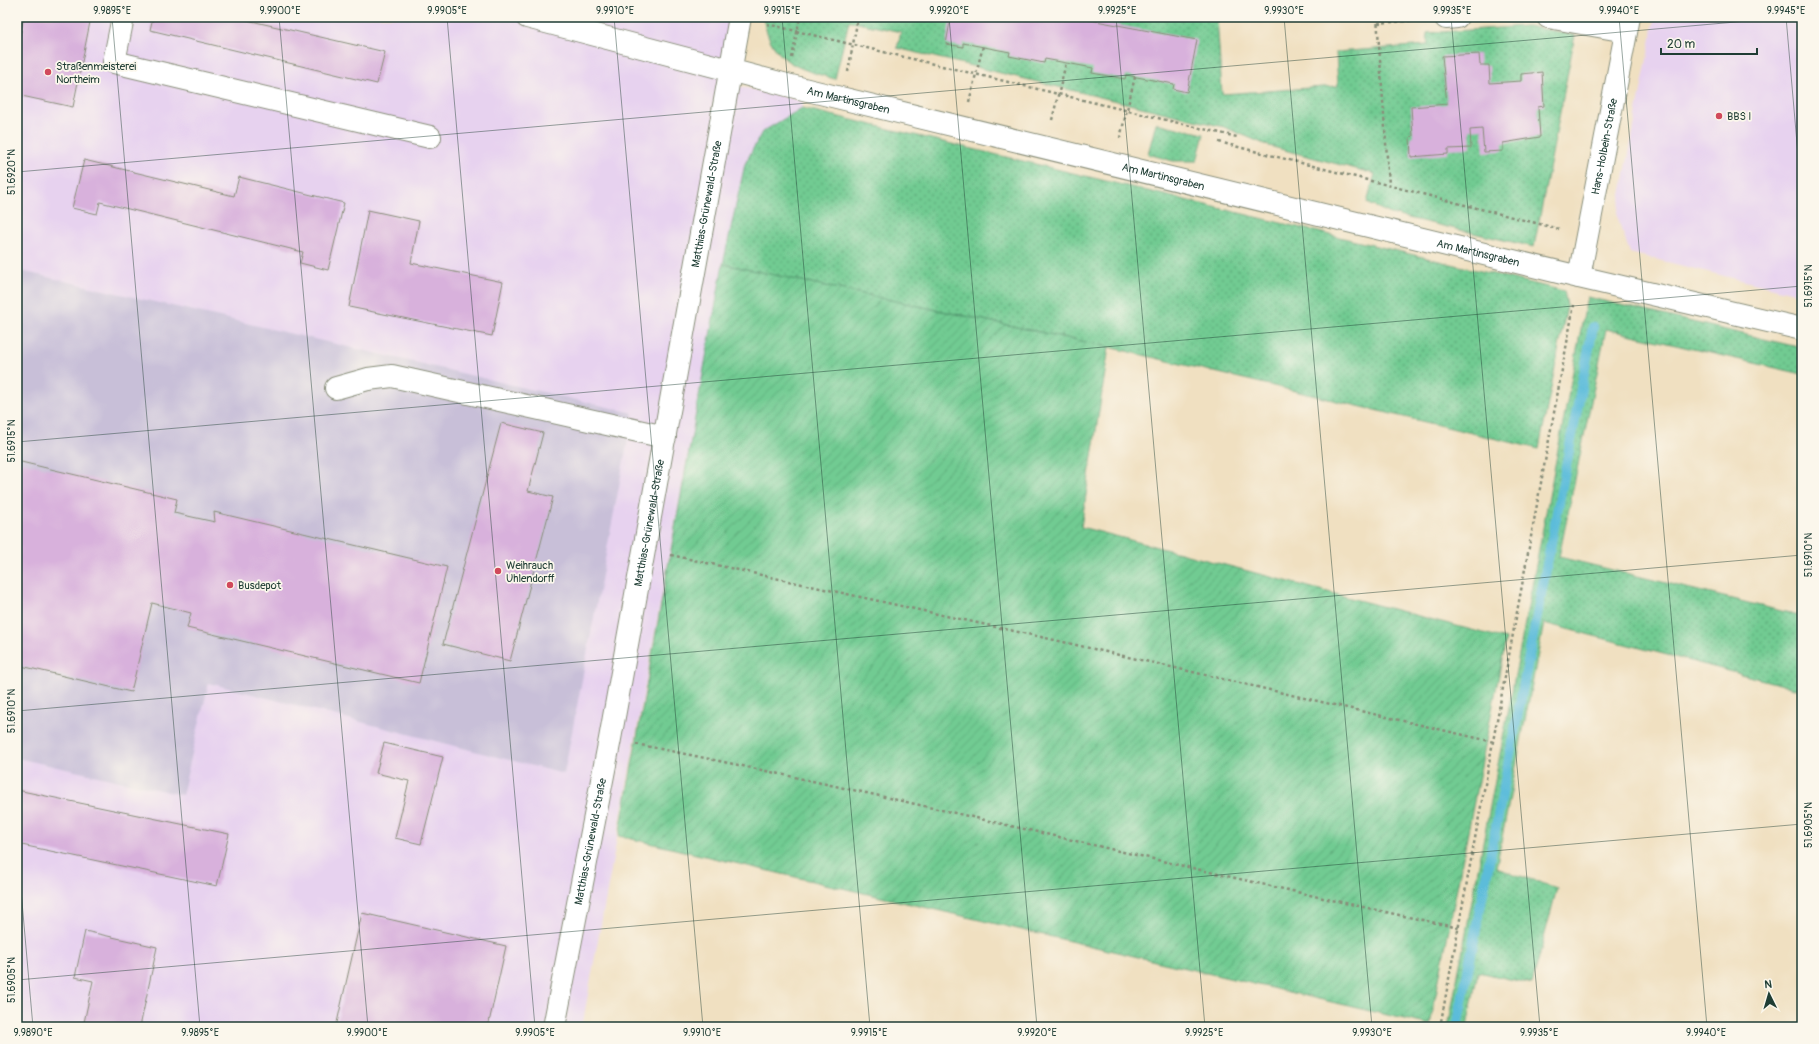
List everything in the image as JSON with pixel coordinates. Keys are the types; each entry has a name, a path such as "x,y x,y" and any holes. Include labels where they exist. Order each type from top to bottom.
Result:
{"street":[{"path":"123,17 114,62 430,137"},
{"name":"Am Martinsgraben","path":"527,17 593,25 729,71 1579,276 1802,328"},
{"name":"Matthias-Grünewald-Straße","path":"554,1027 645,550 729,71 740,17"},
{"path":"1548,17 1628,24"},
{"name":"Hans-Holbein-Straße","path":"1579,276 1628,24"},
{"path":"336,388 368,379 392,376 665,437"}],"path":[{"path":"740,17 1237,137"},
{"path":"787,85 800,17"},
{"path":"843,98 858,17"},
{"path":"1377,17 1389,185"},
{"path":"1378,23 1451,17"},
{"path":"963,127 983,46"},
{"path":"1045,148 1066,63"},
{"path":"1114,164 1135,77"},
{"path":"1219,142 1587,236"},
{"path":"1440,1027 1494,742 1579,276"},
{"path":"645,550 1059,641 1494,742"},
{"path":"610,739 762,769 1124,851 1325,899 1459,928"}],"shaded area":[{"path":"17,17 732,17 720,82 803,101 802,108 762,132 745,164 723,264 582,1027 17,1027"},
{"name":"BBS I","path":"1655,17 1802,17 1802,295 1630,253 1617,216"},
{"path":"17,270 633,413 564,774 209,683 182,795 17,758"}],"green space":[{"path":"763,17 1217,17 1222,94 1338,86 1336,52 1428,45 1427,33 1527,26 1575,35 1534,247 1391,214 1367,203 1375,174 1269,146 1224,127 897,48 901,32 849,21 835,79 821,75 797,66 779,53 772,44"},
{"path":"802,108 1564,291 1567,306 1539,449 1109,347 723,264 745,164 762,132"},
{"path":"1156,123 1204,134 1197,161 1173,161 1148,154"},
{"path":"723,264 1109,347 1081,527 1506,639 1430,1025 619,836"},
{"path":"1587,297 1802,348 1802,374 1606,329 1559,557 1802,616 1802,690 1544,623 1496,868 1557,888 1532,984 1478,972 1467,1027 1448,1027"}],"building":[{"name":"Straßenmeisterei Northeim","path":"24,17 91,17 73,107 17,95 17,49"},
{"path":"153,17 234,17 385,52 377,84 150,30"},
{"path":"951,17 1075,17 1197,40 1187,92 1173,89 1174,84 1126,75 1125,79 1092,73 1093,68 1045,59 1044,63 1009,56 1010,52 963,43 963,47 946,44"},
{"path":"1479,54 1480,65 1489,65 1490,83 1521,81 1521,74 1542,72 1544,106 1538,107 1540,137 1503,143 1503,151 1484,152 1482,129 1470,130 1471,148 1448,149 1448,154 1411,157 1410,137 1413,136 1411,107 1447,104 1442,56"},
{"path":"84,160 234,196 239,177 344,203 328,270 300,263 303,252 100,202 97,214 72,208"},
{"path":"368,210 419,221 411,263 503,282 492,336 349,307"},
{"name":"Weihrauch Uhlendorff","path":"501,423 543,433 528,491 553,497 510,661 443,644"},
{"name":"Busdepot","path":"17,461 177,499 174,513 215,522 214,512 447,567 419,683 187,628 191,613 152,603 131,692 17,665"},
{"path":"384,743 443,757 421,844 395,838 409,781 376,773"},
{"path":"17,790 229,834 217,886 17,844"},
{"path":"362,913 506,946 488,1027 336,1027"},
{"path":"85,931 157,947 140,1027 83,1027 93,981 75,977"}],"waterway":[{"path":"1457,1027 1593,327"}],"place":[{"name":"Straßenmeisterei Northeim","path":"48,72"},
{"name":"BBS I","path":"1719,116"},
{"name":"Weihrauch Uhlendorff","path":"498,571"},
{"name":"Busdepot","path":"230,585"}]}
